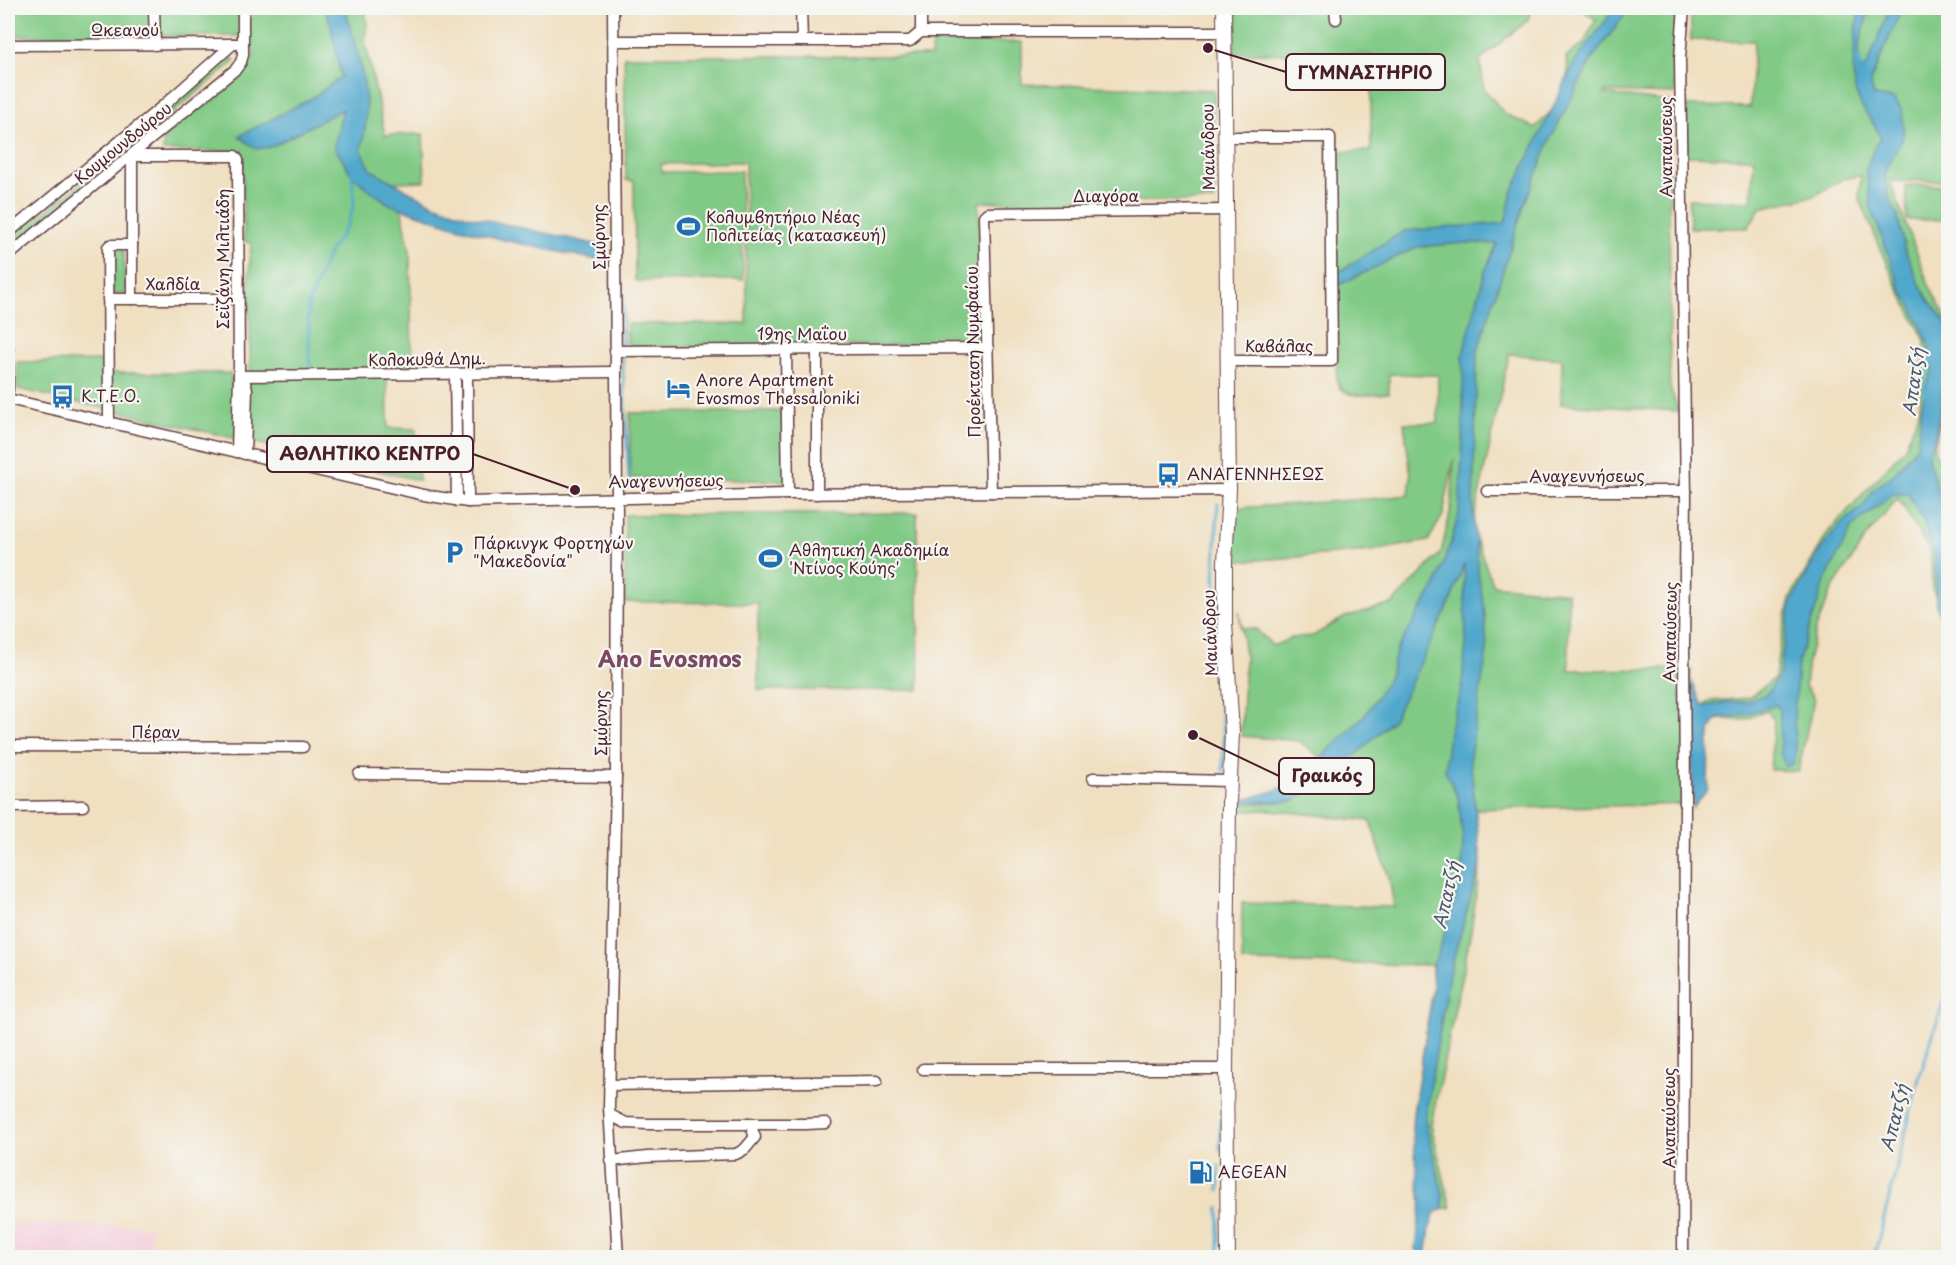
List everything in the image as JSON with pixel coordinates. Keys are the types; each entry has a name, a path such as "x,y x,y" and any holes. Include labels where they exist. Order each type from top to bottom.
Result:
{"main road":[{"name":"Μαιάνδρου","path":"1224,8 1229,490 1224,561 1224,623 1232,732 1226,1070 1228,1257"}],"street":[{"path":"154,8 155,45"},
{"path":"238,44 243,8"},
{"name":"Σμύρνης","path":"613,8 617,497 616,777 609,1115 618,1257"},
{"path":"801,8 802,41"},
{"path":"921,8 921,32"},
{"path":"1335,8 1336,19"},
{"name":"Αναπαύσεως","path":"1683,1257 1686,491 1680,58 1684,8"},
{"path":"613,41 910,41 921,32 1224,32"},
{"name":"Ωκεανού","path":"8,45 238,44"},
{"name":"Κουμουνδούρου","path":"8,233 238,44 243,58 236,69 8,256"},
{"name":"Καβάλας","path":"1225,138 1330,137 1332,361 1227,361"},
{"path":"132,156 132,299"},
{"name":"Σεϊζάνη Μιλτιάδη","path":"132,156 233,156 238,160 239,376 244,380 247,389 241,453"},
{"name":"Διαγόρα","path":"987,213 1226,210"},
{"name":"Προέκταση Νυμφαίου","path":"987,213 984,216 991,492"},
{"path":"108,423 109,246 132,245"},
{"name":"Χαλδία","path":"108,299 238,298"},
{"path":"8,347 8,390"},
{"name":"19ης Μαΐου","path":"615,351 988,348"},
{"path":"786,349 788,494"},
{"path":"817,349 817,494"},
{"name":"Κολοκυθά Δημ.","path":"239,376 615,372"},
{"path":"461,374 462,501"},
{"name":"Αναγεννήσεως","path":"8,399 424,495 462,501 788,494 1229,490"},
{"name":"Αναγεννήσεως","path":"1487,491 1686,491"},
{"name":"Πέραν","path":"8,746 303,747"},
{"path":"359,774 616,777"},
{"path":"1093,778 1230,781"},
{"path":"8,807 83,806"},
{"path":"922,1070 1226,1070"},
{"path":"609,1086 877,1081"},
{"path":"609,1115 626,1123 826,1123"},
{"path":"611,1161 647,1157 736,1154 745,1149 755,1137 750,1124"}],"shaded area":[{"path":"8,1224 151,1226 150,1257 8,1257"}],"green space":[{"path":"16,8 365,8 367,24 365,41 385,135 423,134 425,181 396,182 410,251 412,366 387,367 388,428 416,429 419,480 18,389 17,362 103,361 104,373 230,373 231,383 250,383 250,312 247,312 251,243 244,241 242,151 163,151 164,136 239,73 253,58 253,49 250,48 249,36 16,36"},
{"path":"1235,8 1531,8 1528,20 1480,60 1484,89 1505,114 1535,128 1561,101 1568,71 1566,57 1583,44 1596,20 1580,8 1676,8 1675,94 1605,92 1604,94 1669,102 1670,388 1679,411 1561,404 1562,359 1509,354 1472,529 1493,585 1568,593 1569,670 1691,669 1689,804 1475,809 1481,862 1471,931 1431,1125 1451,1208 1434,1209 1412,1129 1433,989 1432,965 1242,962 1242,903 1394,907 1389,877 1370,821 1270,810 1243,811 1238,804 1294,801 1365,715 1321,758 1299,741 1241,736 1245,657 1239,611 1242,628 1256,629 1273,646 1291,638 1313,636 1345,617 1392,604 1441,553 1451,509 1454,459 1443,515 1428,541 1371,551 1233,562 1237,508 1409,495 1411,476 1404,423 1438,423 1438,375 1389,374 1389,393 1367,395 1345,392 1337,381 1336,152 1371,151 1371,55 1234,53"},
{"path":"1691,8 1948,8 1948,181 1890,181 1928,283 1948,322 1948,379 1934,450 1946,472 1948,488 1948,631 1932,588 1931,553 1898,498 1866,537 1832,590 1816,628 1805,686 1814,699 1798,771 1770,770 1774,720 1767,711 1744,720 1718,719 1707,724 1696,708 1709,701 1749,698 1775,678 1790,598 1829,531 1904,449 1919,413 1925,341 1896,284 1859,198 1861,176 1845,178 1814,196 1760,208 1748,228 1690,228 1689,199 1751,201 1754,158 1687,156 1686,106 1750,107 1754,41 1691,40"},
{"path":"932,42 1022,42 1022,84 1214,90 1214,201 979,202 981,345 632,347 627,342 627,324 747,324 745,162 661,164 662,172 741,171 743,280 635,281 634,181 626,180 624,56 931,56"},
{"path":"230,56 235,61 20,239 15,232 36,216 41,215 170,108 173,102 223,58"},
{"path":"1906,185 1940,185 1941,220 1907,220"},
{"path":"124,248 125,294 112,294 112,249"},
{"path":"788,411 788,481 630,478 630,413"},
{"name":"Αθλητική Ακαδημία 'Ντίνος Κούης'","path":"917,513 919,690 758,690 758,603 625,602 625,515"}],"water":[{"path":"325,8 345,8 366,96 365,131 361,149 371,170 433,204 468,216 604,246 602,261 504,240 453,226 389,204 353,177 334,146 343,109 271,147 256,149 239,136 312,98 341,77"},
{"path":"1615,8 1630,8 1592,59 1550,140 1524,205 1477,353 1473,509 1487,650 1470,757 1481,862 1449,974 1425,1120 1443,1195 1443,1208 1434,1214 1426,1257 1419,1257 1416,1248 1421,1204 1412,1129 1414,1109 1433,989 1432,965 1438,955 1461,878 1463,840 1458,798 1445,770 1449,731 1461,690 1466,645 1464,564 1452,598 1393,720 1358,753 1294,801 1237,802 1277,790 1300,779 1365,715 1389,678 1397,649 1436,585 1459,513 1463,438 1463,354 1485,271 1497,244 1465,243 1417,247 1337,286 1337,273 1404,231 1505,223 1512,192 1575,62"},
{"path":"1859,8 1869,8 1859,46 1860,73 1867,66 1890,8 1902,8 1870,82 1874,96 1894,99 1902,110 1904,127 1902,140 1887,166 1885,178 1889,197 1898,216 1904,247 1917,279 1946,323 1948,332 1948,353 1935,438 1928,457 1948,528 1948,634 1936,605 1935,555 1924,522 1908,494 1893,494 1852,527 1825,581 1798,663 1794,720 1796,752 1793,764 1786,767 1780,753 1780,714 1777,705 1735,717 1719,717 1709,733 1708,789 1693,808 1692,681 1702,706 1747,702 1770,690 1779,676 1791,603 1819,552 1838,527 1863,506 1874,489 1893,475 1917,446 1924,393 1932,370 1927,340 1911,305 1902,292 1871,208 1866,169 1881,137 1861,106 1855,91 1853,67"}],"waterway":[{"name":"Απατζή","path":"1859,59 1862,76"},
{"path":"310,372 308,305 327,256 347,226 354,205 352,172"},
{"path":"620,292 623,306 622,348"},
{"path":"622,355 629,479"},
{"name":"Απατζή","path":"1924,395 1925,376 1931,358"},
{"path":"1218,504 1215,567 1218,691 1224,731 1223,771"},
{"name":"Απατζή","path":"1874,1258 1919,1078 1948,988"},
{"path":"1220,1121 1220,1150"},
{"path":"1219,1166 1219,1190"},
{"path":"1219,1207 1219,1258"}],"place":[{"name":"ΓΥΜΝΑΣΤΗΡΙΟ","path":"1208,48"},
{"name":"Κολυμβητήριο Νέας Πολιτείας (κατασκευή)","path":"688,226"},
{"name":"Anore Apartment Evosmos Thessaloniki","path":"678,389"},
{"name":"K.T.E.O.","path":"63,396"},
{"name":"ΑΝΑΓΕΝΝΗΣΕΩΣ","path":"1169,474"},
{"name":"ΑΘΛΗΤΙΚΟ ΚΕΝΤΡΟ","path":"575,490"},
{"name":"Πάρκινγκ Φορτηγών \"Μακεδονία\"","path":"455,552"},
{"name":"Αθλητική Ακαδημία 'Ντίνος Κούης'","path":"771,559"},
{"name":"Γραικός","path":"1193,735"},
{"name":"AEGEAN","path":"1200,1172"}],"district":[{"name":"Ano Evosmos","path":"670,659"}]}
